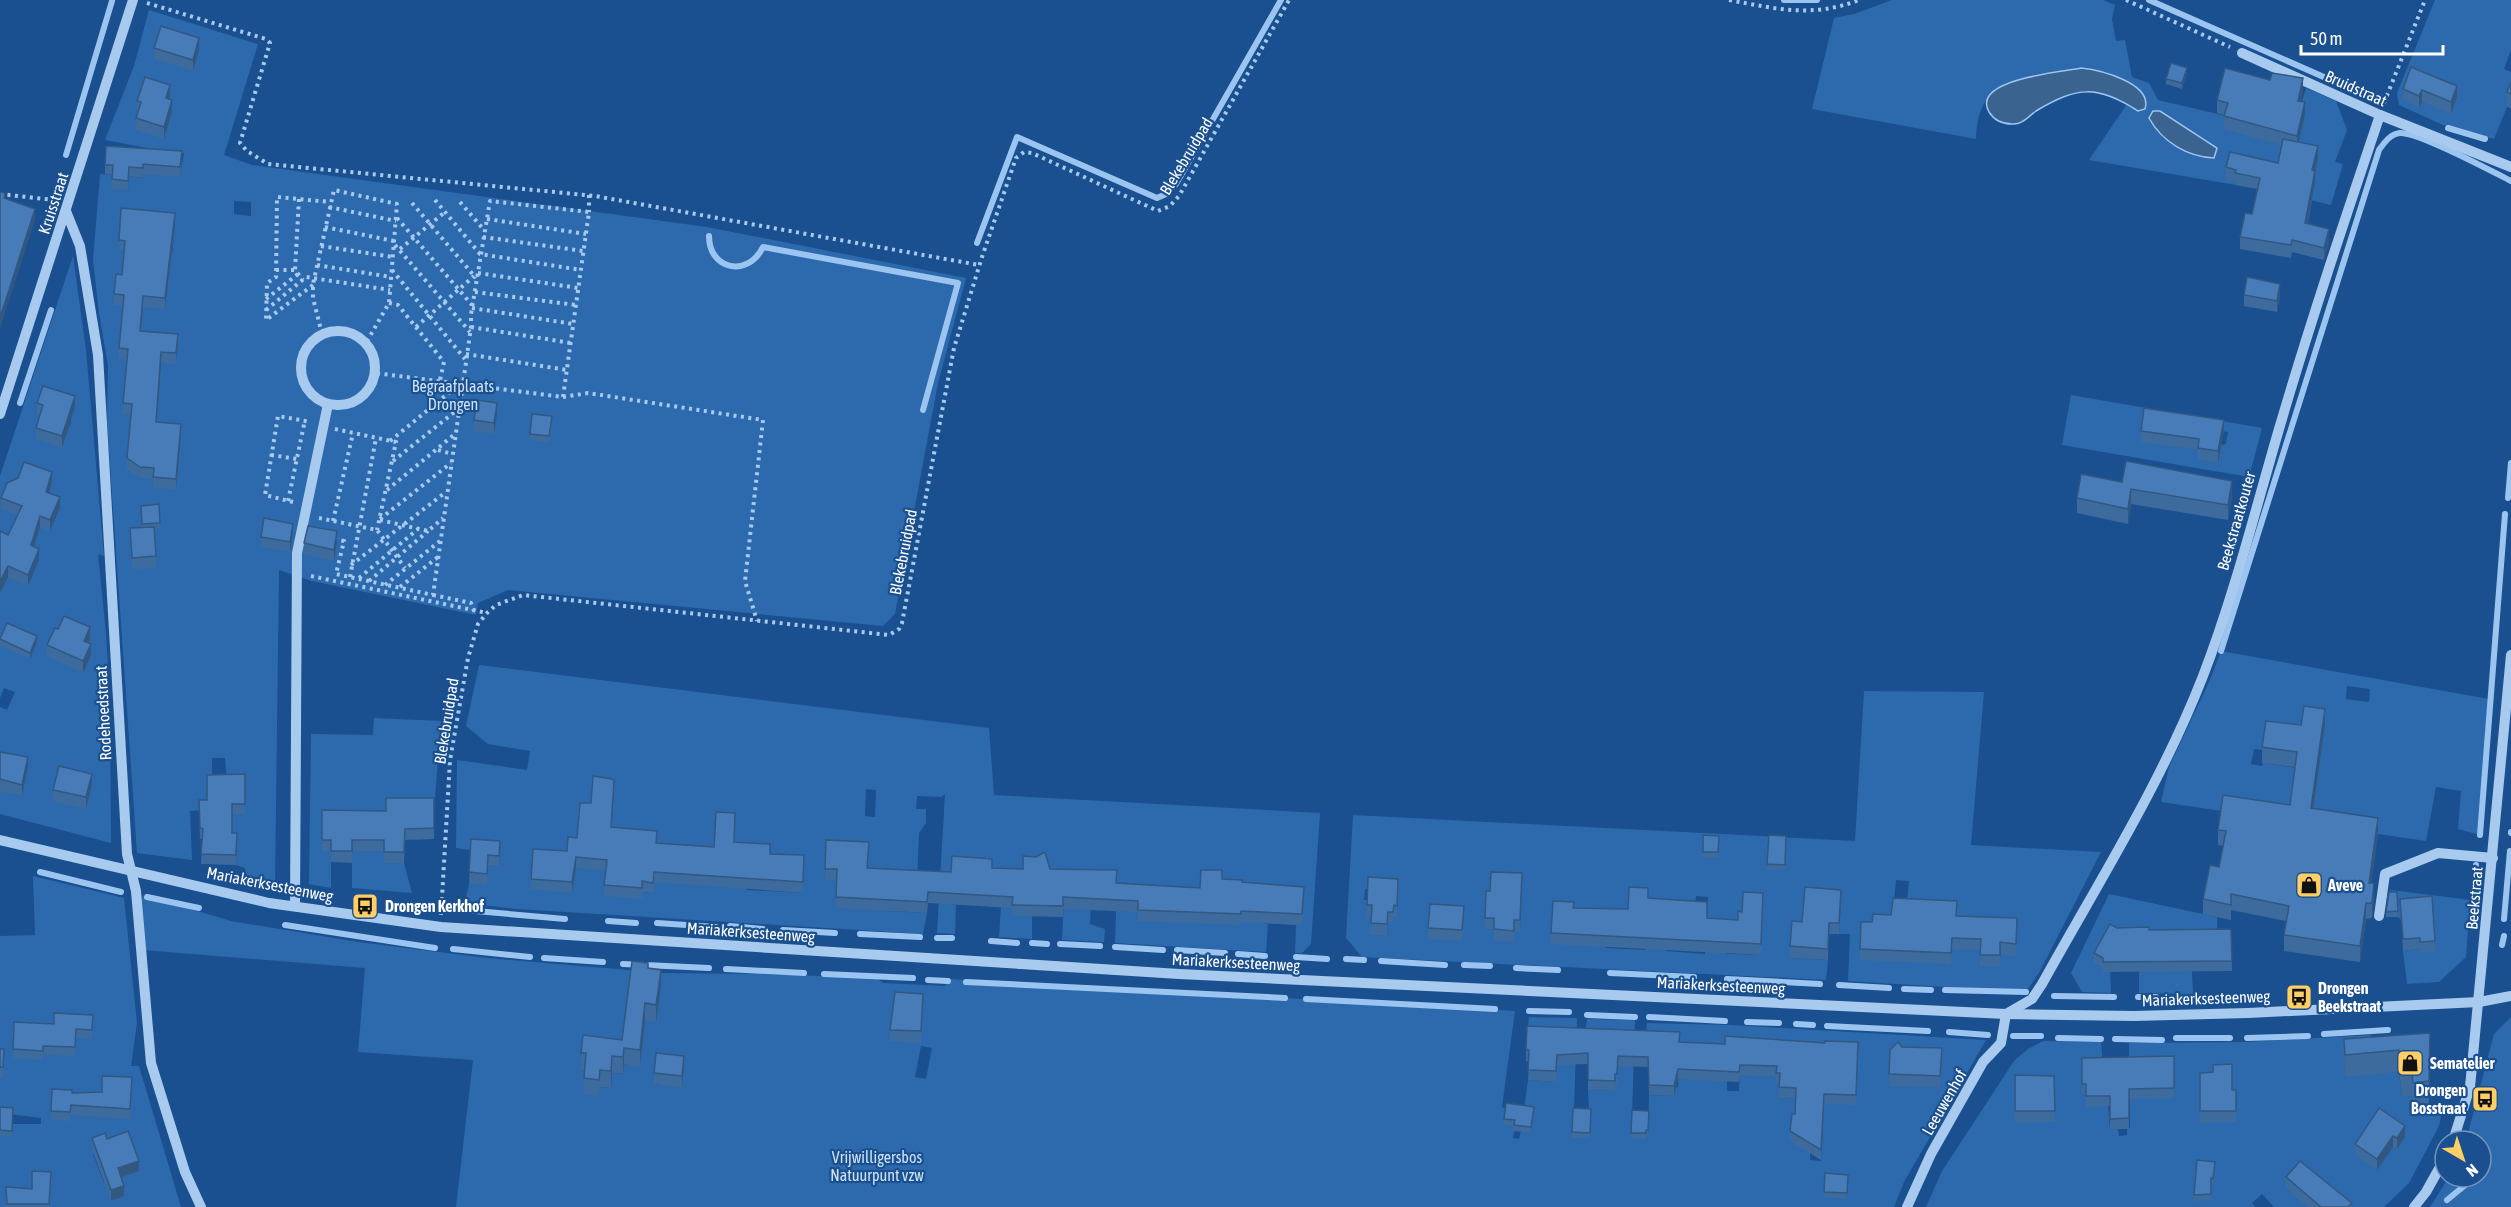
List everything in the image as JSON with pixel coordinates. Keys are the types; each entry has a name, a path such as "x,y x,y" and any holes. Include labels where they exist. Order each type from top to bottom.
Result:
{"street":[{"name":"Kruisstraat","path":"0,414 136,0"},
{"name":"Bruidstraat","path":"2242,53 2380,115 2511,167"},
{"name":"Beekstraatkouter","path":"2006,1014 2032,999 2042,984 2170,751 2203,675 2232,588 2303,348 2380,115"},
{"name":"Rodehoedstraat","path":"68,206 81,246 98,355 127,854 135,891 151,1063 185,1172 201,1207"},
{"path":"345,331 356,335 366,343 375,362 375,373 371,385 353,402 340,405 328,404 316,399 307,389 300,364 311,341 322,334 345,331"},
{"path":"295,906 297,573 301,533 328,404"},
{"name":"Beekstraat","path":"2457,1129 2470,1087 2480,1002 2511,655"},
{"name":"Mariakerksesteenweg","path":"0,840 269,903 441,927 1179,974 2006,1014 2180,1014 2480,1002 2511,996"},
{"path":"2379,916 2385,874 2438,853 2493,858"},
{"name":"Leeuwenhof","path":"1907,1207 1931,1154 1983,1062 2001,1043 2006,1014"},
{"path":"2414,1207 2433,1177"}],"path":[{"path":"136,0 266,39 270,43 240,143 247,151 268,164 589,195 979,266"},
{"name":"Blekebruidpad","path":"441,927 450,760 468,658 478,624 487,613 496,605 523,596 889,634 899,629 954,348 1016,158 1024,152 1032,153 1158,211 1170,206 1179,196 1289,0"},
{"path":"1729,0 1805,12 1834,9 1858,0"},
{"path":"2126,0 2242,53"},
{"path":"2380,115 2425,0"},
{"path":"322,334 313,298 314,281 334,190 397,204 389,303 366,343"},
{"path":"0,194 68,206"},
{"path":"563,397 589,212 589,195"},
{"path":"314,281 266,320 267,283 276,277 277,197 299,199 396,220 414,237 472,307 573,324"},
{"path":"299,199 297,272 303,280"},
{"path":"435,200 480,254 581,270"},
{"path":"460,201 484,230"},
{"path":"433,595 471,327 476,276 490,201 589,212"},
{"path":"412,203 476,276 578,288"},
{"path":"400,249 445,212"},
{"path":"487,219 586,234"},
{"path":"325,227 394,242 470,333"},
{"path":"483,237 583,251"},
{"path":"321,246 393,257"},
{"path":"317,265 391,277"},
{"path":"392,269 429,316 466,357 567,370"},
{"path":"276,270 297,272"},
{"path":"266,299 297,272"},
{"path":"416,327 476,276"},
{"path":"266,310 306,277 314,281 390,290"},
{"path":"474,292 576,305"},
{"path":"389,303 398,305 444,362 440,380"},
{"path":"471,327 571,343"},
{"path":"375,373 563,397 588,393 763,420 745,581 757,621"},
{"path":"390,441 462,383"},
{"path":"392,462 458,409"},
{"path":"288,501 305,420"},
{"path":"333,521 353,433"},
{"path":"387,490 455,434"},
{"path":"350,577 376,438"},
{"path":"377,530 396,442"},
{"path":"437,449 452,454"},
{"path":"271,455 297,459"},
{"path":"380,520 451,463"},
{"path":"351,565 447,491"},
{"path":"305,514 377,530 405,568"},
{"path":"369,581 443,518"},
{"path":"380,520 428,531"},
{"path":"358,578 418,529"},
{"path":"301,533 344,541 336,574 471,603 474,611"},
{"path":"386,585 441,540"},
{"path":"400,588 438,557"},
{"path":"297,573 487,613"}],"green space":[{"path":"1892,0 2103,0 2115,5 2112,19 2116,41 2125,40 2132,77 2149,83 2158,100 2256,123 2298,114 2306,88 2336,101 2347,130 2335,162 2343,164 2331,205 2311,200 2278,175 2236,182 2236,185 2089,160 2127,104 2138,111 2142,110 2108,79 2088,68 2026,78 2001,87 1991,94 1983,105 1978,120 1976,139 1812,109 1834,18 1854,14"},
{"path":"2435,0 2511,0 2511,50 2504,69 2511,72 2511,97 2494,139 2443,125 2399,105 2397,93","holes":["2411,79 2451,113 2422,102"]},
{"name":"Begraafplaats Drongen","path":"149,10 258,44 224,155 252,165 707,227 966,278 938,383 895,614 883,626 508,590 478,603 476,615 312,581 279,570 275,886 245,880 245,868 236,865 237,844 232,843 225,758 212,758 212,785 207,810 190,811 192,860 137,853 107,422 108,365 93,260 100,174 113,175 128,190 129,176 142,178 143,172 180,176 184,153 105,140 134,66","holes":["234,201 251,202 251,216 234,214","175,224 172,255 119,251"]},
{"path":"73,256 86,350 104,556 98,554 110,700 111,843 0,814 0,790 22,796 0,764 0,707 7,710 15,692 4,688 0,698 0,476","holes":["40,416 69,418 71,422 65,438"]},
{"path":"2071,395 2262,428 2249,477 2062,445","holes":["2196,427 2228,432 2226,444 2199,450 2192,449"]},
{"path":"2221,651 2489,699 2480,835 2458,829 2461,791 2436,787 2426,841 2161,802 2169,767 2210,680","holes":["2347,686 2370,689 2369,702 2346,699","2301,741 2297,768 2263,763 2262,766 2251,764 2254,749 2264,750"]},
{"path":"479,665 989,728 994,795 1320,813 1311,944 1302,953 1295,953 1296,925 1268,923 1266,952 1115,943 1117,882 1091,905 1090,924 1105,929 1104,942 1062,940 1064,898 1032,916 1032,939 999,937 1001,907 990,907 992,870 950,904 956,905 955,934 937,933 945,794 941,797 917,796 916,809 926,809 926,823 919,833 917,881 886,911 927,913 923,934 517,909 465,903 469,884 488,866 499,867 500,844 490,843 471,850 456,848 457,760 527,770 530,751 488,744 466,726","holes":["866,789 876,790 875,817 865,816","748,864 803,893 747,890","607,867 652,893 642,892 641,899"]},
{"path":"1864,691 1984,692 1971,845 2101,852 2040,971 2026,992 1848,981 1850,934 1839,934 1841,902 1802,933 1791,958 1828,960 1826,980 1362,957 1346,938 1353,815 1855,841","holes":["1896,880 1909,881 1907,902 1894,901","1522,885 1520,931 1514,931 1514,942 1494,929 1490,902","1365,889 1398,890 1397,916 1394,917 1393,923 1388,923 1387,935 1372,916 1368,900 1364,900","1696,896 1708,897 1705,954 1666,951 1668,911 1694,912","1648,899 1645,950 1605,948 1606,920 1628,921","1742,923 1761,955 1727,954 1728,931"]},
{"path":"374,718 441,721 434,810 387,809 384,863 404,863 412,893 352,888 352,851 331,851 331,888 309,884 311,734 373,735"},
{"path":"33,876 124,898 137,1023 131,1066 139,1066 181,1207 33,1207 49,1205 50,1178 32,1194 6,1193 6,1207 0,1207 0,1136 12,1136 13,1124 41,1124 41,1118 0,1113 0,936 35,935","holes":["128,1141 138,1171 104,1183 93,1154"]},
{"path":"2391,890 2470,900 2466,957 2439,982 2407,984 2403,951 2420,949 2435,952 2398,917 2397,897 2386,898"},
{"path":"2109,894 2217,917 2218,949 2192,971 2193,994 2139,993 2139,971 2103,969 2104,972 2110,972 2111,993 2082,992 2071,973"},
{"name":"Vrijwilligersbos Natuurpunt vzw","path":"143,895 231,921 358,942 487,958 663,973 877,978 883,983 945,986 949,979 1515,1011 1502,1107 1506,1109 1515,1126 1513,1138 1519,1139 1521,1131 1531,1133 1534,1111 1524,1109 1528,1080 1556,1082 1527,1036 1529,1017 1577,1018 1573,1138 1590,1138 1588,1090 1614,1091 1615,1084 1617,1085 1585,1038 1587,1019 1635,1020 1632,1116 1646,1139 1649,1095 1674,1096 1675,1088 1678,1087 1680,1042 1645,1041 1647,1023 1730,1025 1986,1040 1904,1182 1894,1207 456,1207 473,1060 358,1052 365,968 143,950 141,904","holes":["660,987 656,1021 645,1020 641,1051 629,1065 624,1064 623,1074 612,1073 611,1088 600,1087 586,1070 581,1069 622,1057","921,1046 932,1048 926,1079 915,1077","1741,1047 1739,1091 1727,1091 1727,1082","684,1068 681,1087 654,1084","1806,1071 1795,1099 1779,1098 1780,1084 1777,1077 1764,1076","1811,1126 1823,1127 1821,1161 1810,1160"]},
{"path":"2511,1017 2511,1207 2430,1207 2441,1189 2493,1189 2493,1129 2469,1129 2494,1034"},
{"path":"2371,1035 2373,1059 2345,1076 2399,1072 2402,1097 2412,1096 2414,1105 2429,1103 2441,1116 2439,1126 2437,1129 2433,1129 2433,1137 2409,1183 2384,1207 2274,1207 2262,1194 2252,1203 2255,1207 1926,1207 1942,1171 2014,1061 2028,1049 2043,1041 2101,1042 2103,1067 2083,1094 2094,1094 2108,1106 2110,1129 2118,1129 2119,1136 2127,1135 2127,1129 2130,1128 2129,1043 2246,1042","holes":["2379,1120 2397,1149 2393,1147 2377,1170"]}],"shaded area":[{"path":"2081,68 2112,75 2133,85 2141,92 2145,100 2145,109 2138,111 2111,97 2087,92 2064,97 2016,124 1999,121 1989,112 1987,101 1993,92 2005,85 2021,79"},
{"path":"2153,111 2160,111 2217,148 2214,158 2195,155 2168,141 2154,127 2149,118"}],"building":[{"path":"161,26 199,38 193,60 154,48"},
{"path":"2171,63 2187,68 2182,83 2166,79"},
{"path":"2411,67 2457,86 2451,102 2422,90 2419,96 2403,89"},
{"path":"2225,68 2270,80 2272,73 2303,78 2298,101 2305,102 2297,136 2224,116 2228,103 2217,100"},
{"path":"145,77 170,85 166,98 172,100 164,127 136,118 141,102 137,101"},
{"path":"2511,82 2511,94 2507,92"},
{"path":"2283,139 2318,146 2312,170 2315,171 2305,223 2329,229 2324,248 2292,240 2291,245 2240,237 2245,213 2252,214 2260,178 2235,173 2236,170 2226,167 2230,152 2278,163"},
{"path":"106,146 182,151 180,167 143,164 143,168 129,167 128,181 112,179 113,165 105,165"},
{"path":"0,192 5,193 4,198 35,209 0,318"},
{"path":"121,208 175,213 165,298 143,296 140,331 178,334 176,353 161,352 156,422 181,424 176,479 153,477 154,468 140,467 127,458 132,404 123,403 128,349 119,348 124,295 114,294 116,274 122,275 125,241 119,240"},
{"path":"2247,277 2280,284 2277,301 2244,295"},
{"path":"43,386 75,396 62,436 36,428 43,405 37,403"},
{"path":"477,400 497,403 494,423 474,420"},
{"path":"2144,408 2224,420 2218,451 2198,448 2199,439 2141,431"},
{"path":"532,414 552,416 549,436 530,434"},
{"path":"2126,461 2232,481 2228,505 2131,489 2128,509 2077,498 2081,474 2122,482"},
{"path":"24,462 52,472 46,492 60,497 50,520 40,516 31,545 39,549 28,575 8,566 0,582 0,531 8,535 22,506 1,498 7,483 18,478"},
{"path":"159,504 160,523 142,524 141,506"},
{"path":"264,518 293,524 290,542 261,537"},
{"path":"308,526 337,531 334,550 304,543"},
{"path":"154,527 156,556 132,558 130,528"},
{"path":"64,616 90,627 84,641 91,644 83,661 47,645"},
{"path":"7,623 37,636 30,653 0,639"},
{"path":"2304,706 2325,709 2311,808 2378,818 2369,883 2374,883 2372,903 2366,903 2360,946 2284,935 2289,906 2231,894 2231,905 2203,899 2210,865 2219,867 2226,831 2218,830 2223,795 2290,805 2297,752 2262,747 2266,721 2301,725"},
{"path":"0,752 28,757 22,785 0,779"},
{"path":"59,766 92,774 86,797 53,790"},
{"path":"245,774 245,804 232,804 232,833 237,833 236,855 201,854 203,829 200,828 199,800 207,800 207,775"},
{"path":"593,776 614,781 611,827 657,831 656,843 714,847 716,812 735,813 734,842 770,844 770,854 804,855 803,882 654,872 653,883 642,881 642,888 604,885 607,860 576,857 572,882 531,879 533,849 567,851 568,837 577,838 580,803 591,803"},
{"path":"386,798 434,798 434,828 405,829 404,852 384,852 384,840 352,840 352,851 331,851 331,840 322,840 322,810 386,811"},
{"path":"1703,835 1719,836 1718,852 1703,852"},
{"path":"1769,835 1786,836 1785,865 1767,864"},
{"path":"471,839 500,841 499,856 488,855 487,874 469,872"},
{"path":"826,840 869,842 867,868 951,872 952,856 992,859 992,868 1023,869 1023,856 1036,857 1045,852 1050,869 1117,870 1116,883 1200,888 1201,870 1222,870 1222,879 1304,887 1302,914 1138,910 1138,901 1063,897 1063,906 1012,905 1013,897 928,892 927,902 836,897 837,869 825,869"},
{"path":"1491,872 1522,873 1520,920 1514,920 1514,931 1494,929 1494,918 1485,918 1486,891 1490,891"},
{"path":"1368,877 1398,879 1397,906 1394,905 1393,912 1388,912 1387,924 1371,923 1372,905 1367,905"},
{"path":"1629,887 1648,888 1648,898 1707,902 1707,918 1738,920 1738,911 1742,912 1743,892 1763,893 1761,944 1551,933 1553,901 1574,902 1573,908 1628,909"},
{"path":"1805,887 1841,890 1839,923 1829,923 1828,949 1790,946 1792,921 1802,922"},
{"path":"2389,892 2397,892 2398,911 2386,912"},
{"path":"2432,896 2435,941 2420,942 2420,938 2403,939 2400,899"},
{"path":"1893,898 1957,901 1956,916 2017,918 2016,944 2000,942 2000,955 1980,955 1981,939 1952,938 1951,953 1860,949 1861,922 1872,922 1873,914 1891,915"},
{"path":"1430,904 1464,906 1462,930 1428,928"},
{"path":"2110,924 2117,928 2149,927 2149,930 2231,929 2232,961 2103,962 2103,958 2094,953"},
{"path":"632,961 648,963 648,968 661,970 656,1005 645,1003 640,1050 624,1048 623,1057 612,1056 611,1071 600,1070 599,1080 584,1078 586,1053 581,1053 583,1035 622,1040"},
{"path":"895,992 923,994 921,1031 890,1030"},
{"path":"54,1013 93,1015 92,1030 76,1029 75,1047 43,1046 43,1051 13,1049 14,1022 54,1024"},
{"path":"1527,1026 1680,1032 1679,1042 1725,1044 1725,1036 1825,1043 1825,1041 1858,1042 1856,1095 1824,1094 1821,1150 1790,1131 1792,1114 1795,1114 1796,1088 1779,1087 1780,1073 1776,1073 1777,1066 1740,1065 1739,1072 1678,1069 1674,1086 1649,1085 1648,1057 1618,1056 1615,1081 1588,1080 1588,1053 1557,1055 1556,1071 1528,1070"},
{"path":"2430,1033 2429,1081 2413,1083 2412,1074 2402,1075 2399,1050 2345,1055 2344,1039"},
{"path":"1898,1042 1902,1047 1942,1048 1940,1076 1889,1074 1890,1050"},
{"path":"0,1049 4,1049 3,1067 0,1067"},
{"path":"656,1053 684,1056 682,1076 654,1073"},
{"path":"2174,1056 2174,1088 2129,1089 2129,1118 2110,1119 2110,1096 2086,1096 2086,1084 2082,1084 2082,1058"},
{"path":"2232,1064 2232,1090 2236,1090 2236,1111 2200,1111 2200,1073 2213,1072 2213,1065"},
{"path":"2015,1075 2054,1076 2055,1111 2015,1111"},
{"path":"102,1076 132,1077 130,1109 71,1105 70,1112 51,1111 52,1089 72,1090 72,1093 102,1092"},
{"path":"1506,1103 1534,1107 1531,1127 1514,1125 1515,1120 1504,1119"},
{"path":"0,1107 13,1108 12,1131 0,1130"},
{"path":"1573,1108 1591,1109 1590,1133 1572,1132"},
{"path":"2379,1108 2405,1126 2397,1138 2393,1136 2377,1159 2355,1144"},
{"path":"1632,1110 1649,1111 1646,1133 1631,1133"},
{"path":"128,1131 139,1161 118,1168 124,1186 111,1190 92,1138 105,1133 107,1139"},
{"path":"2197,1160 2215,1162 2213,1179 2211,1178 2211,1194 2194,1195"},
{"path":"2300,1161 2352,1203 2348,1207 2321,1207 2286,1177"},
{"path":"32,1171 51,1172 49,1204 7,1204 6,1187 32,1189"},
{"path":"1825,1173 1848,1175 1847,1193 1824,1192"}],"waterway":[{"path":"977,243 1017,137 1157,198 1166,194 1176,184 1281,0"},
{"path":"1784,0 1817,0"},
{"path":"2149,0 2376,100"},
{"path":"66,155 112,1"},
{"path":"2448,128 2485,139"},
{"path":"2221,651 2379,150 2393,135 2409,134 2455,153 2511,181"},
{"path":"709,236 715,256 722,263 730,266 748,263 763,247 958,283 923,410"},
{"path":"20,403 51,310"},
{"path":"2508,498 2511,463"},
{"path":"2480,835 2505,514"},
{"path":"2504,919 2510,851"},
{"path":"2474,898 2476,865"},
{"path":"40,872 121,892"},
{"path":"147,897 199,908"},
{"path":"464,910 565,919"},
{"path":"608,921 636,923"},
{"path":"657,923 716,927"},
{"path":"285,925 435,948"},
{"path":"730,926 763,929"},
{"path":"783,930 835,933"},
{"path":"860,934 920,937"},
{"path":"2502,945 2504,936"},
{"path":"937,938 952,938"},
{"path":"991,941 1017,943"},
{"path":"1032,943 1047,944"},
{"path":"1060,944 1100,946"},
{"path":"1115,947 1163,950"},
{"path":"453,949 530,957"},
{"path":"1177,950 1225,953"},
{"path":"1238,954 1265,956"},
{"path":"1296,957 1327,959"},
{"path":"544,958 603,962"},
{"path":"1346,959 1364,960"},
{"path":"1381,961 1445,965"},
{"path":"623,964 709,968"},
{"path":"1464,965 1490,966"},
{"path":"1516,968 1558,970"},
{"path":"726,969 804,973"},
{"path":"1610,973 1694,977"},
{"path":"824,974 913,978"},
{"path":"1727,979 1820,984"},
{"path":"928,980 948,981"},
{"path":"966,982 1285,998"},
{"path":"1839,985 1889,988"},
{"path":"1904,989 1931,990"},
{"path":"1945,990 2026,992"},
{"path":"2054,996 2114,997"},
{"path":"2138,997 2156,997"},
{"path":"1306,999 1495,1009"},
{"path":"1529,1011 1569,1012"},
{"path":"1587,1015 1635,1017"},
{"path":"1649,1017 1725,1021"},
{"path":"1747,1022 1779,1023"},
{"path":"1796,1024 1813,1025"},
{"path":"1827,1026 1928,1031"},
{"path":"2324,1034 2388,1030"},
{"path":"1949,1032 1988,1035"},
{"path":"2013,1036 2041,1036"},
{"path":"2247,1038 2308,1036"},
{"path":"2058,1038 2101,1039"},
{"path":"2176,1038 2230,1038"},
{"path":"2115,1039 2162,1040"},
{"path":"2447,1200 2460,1189"}],"place":[{"name":"Aveve","path":"2309,885"},
{"name":"Drongen Kerkhof","path":"365,906"},
{"name":"Drongen Beekstraat","path":"2299,997"},
{"name":"Sematelier","path":"2410,1063"},
{"name":"Drongen Bosstraat","path":"2485,1099"}]}
